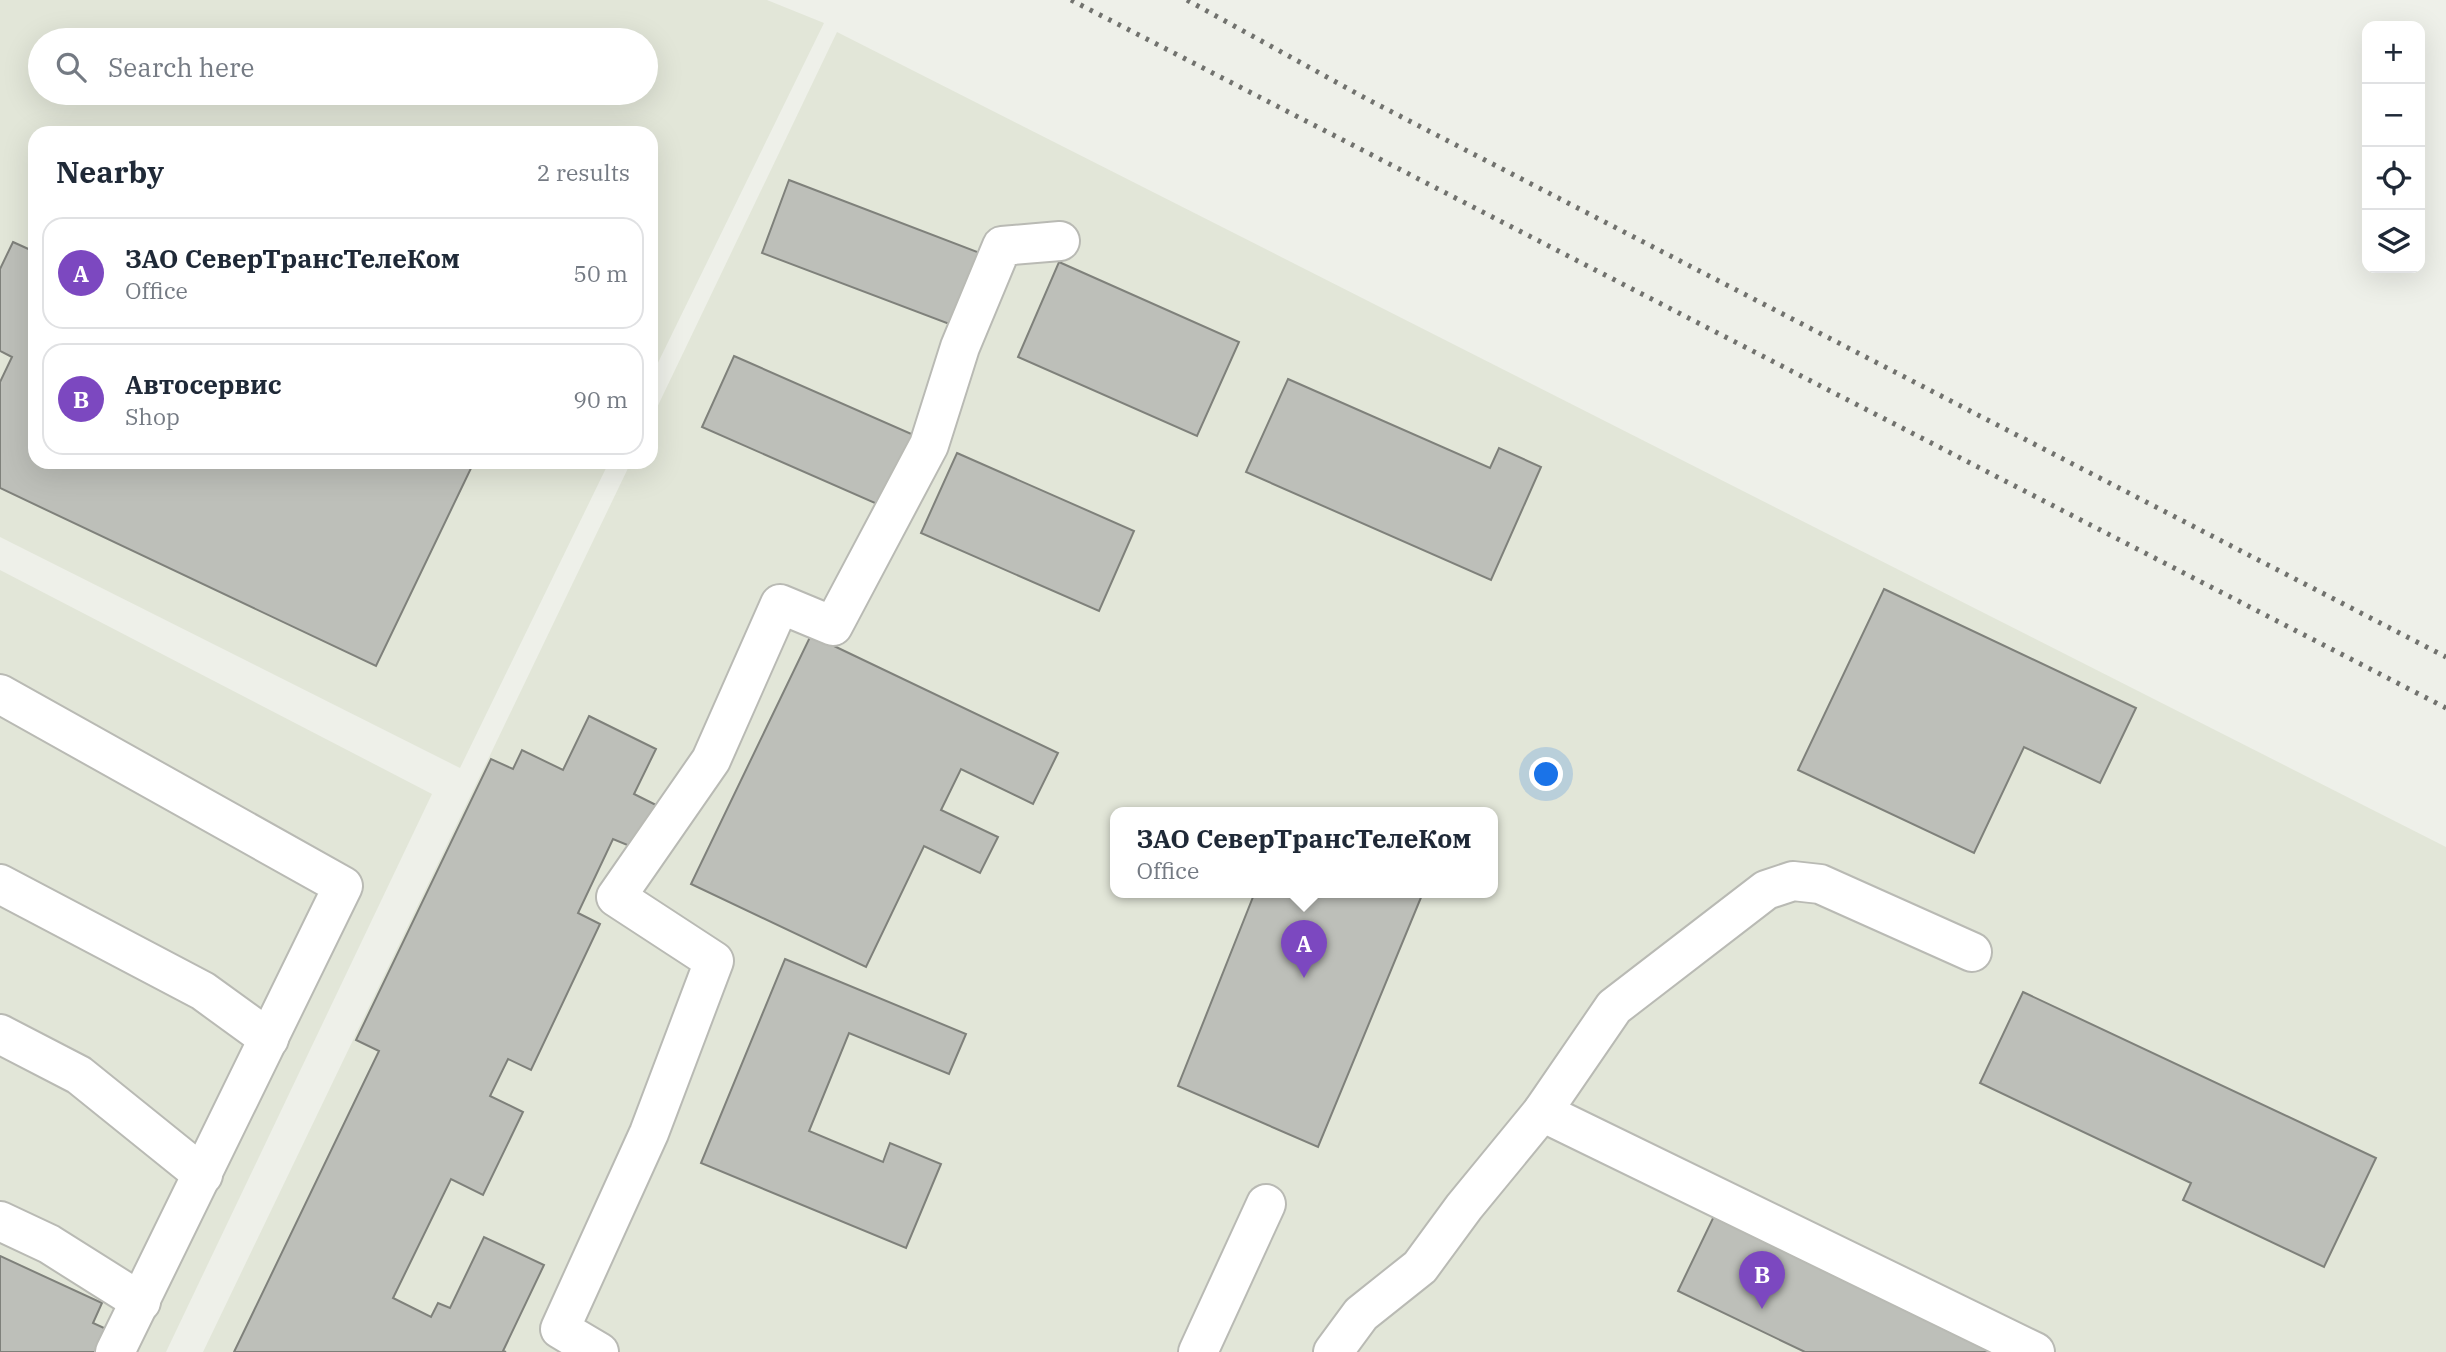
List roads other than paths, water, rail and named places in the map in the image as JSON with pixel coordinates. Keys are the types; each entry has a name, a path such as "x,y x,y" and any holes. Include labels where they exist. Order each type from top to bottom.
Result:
{"lane":[{"path":"599,1352 560,1329 649,1133 714,961 616,897 711,760 780,604 833,626 929,445 960,347 1002,246 1060,241"},
{"path":"0,694 343,886 115,1352"},
{"path":"1333,1352 1361,1314 1420,1267 1464,1207 1542,1112 1614,1007 1766,890 1793,881 1820,884 1972,952"},
{"path":"0,884 203,991 269,1039"},
{"path":"0,1034 79,1075 203,1175"},
{"path":"1542,1112 2035,1352"},
{"path":"1198,1352 1266,1204"},
{"path":"0,1221 49,1244 141,1302"}],"railway":[{"path":"1071,0 2446,708"},
{"path":"1187,0 1365,98 2446,657"}],"place":[{"name":"ЗАО СеверТрансТелеКом","path":"1304,978"},
{"name":"Автосервис","path":"1762,1309"}]}
